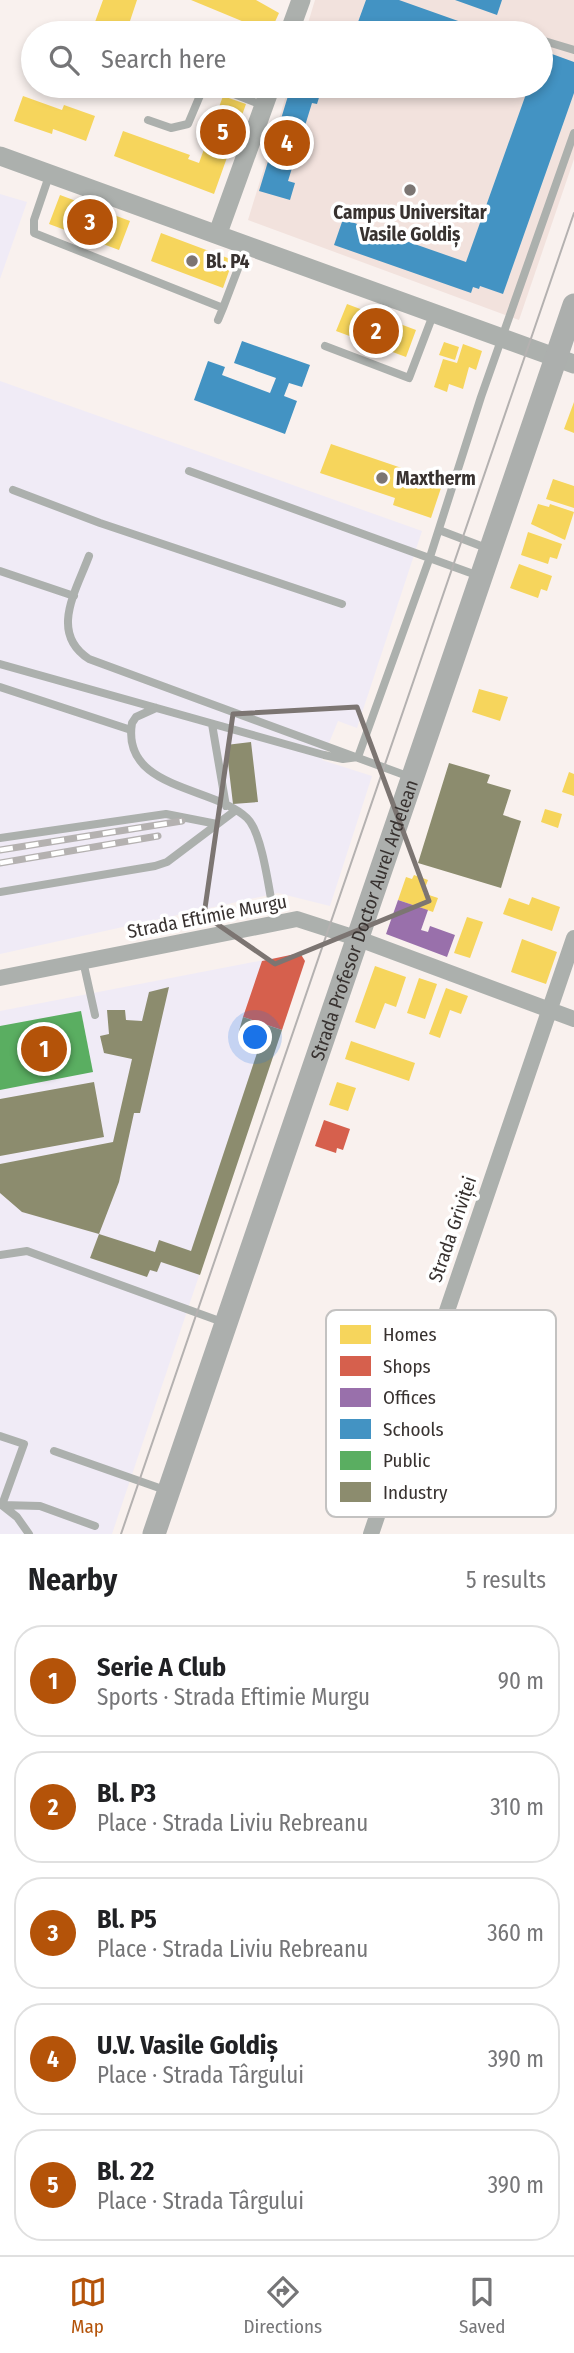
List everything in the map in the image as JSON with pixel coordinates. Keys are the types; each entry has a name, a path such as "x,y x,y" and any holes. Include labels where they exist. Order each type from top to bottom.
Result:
{"main road":[{"name":"Strada Profesor Doctor Aurel Ardelean","path":"153,1534 359,939 490,550 565,361 574,305"}],"street":[{"path":"293,21 301,0"},
{"path":"218,233 267,98"},
{"path":"0,156 565,361"},
{"name":"Strada Eftimie Murgu","path":"0,978 275,921 304,920 574,1019"},
{"name":"Strada Griviței","path":"447,1310 574,938"},
{"name":"Strada Griviței","path":"371,1534 377,1517"}],"lane":[{"path":"553,44 574,50"},
{"path":"148,120 171,128 188,124 199,98"},
{"path":"244,98 264,106"},
{"path":"358,757 430,557 481,397 574,133"},
{"path":"50,173 34,220 34,233 223,308"},
{"path":"218,320 247,244"},
{"path":"325,346 410,378 434,312"},
{"path":"189,471 481,577"},
{"path":"13,489 98,527 342,604"},
{"path":"439,530 490,550"},
{"path":"89,556 66,620 68,636 78,652 89,659 413,778"},
{"path":"0,571 74,596"},
{"path":"0,664 324,755 343,759 358,757"},
{"path":"0,687 131,730"},
{"path":"156,708 136,717 131,730 135,748 152,772 236,810 248,819 255,833 275,921"},
{"path":"212,724 226,806"},
{"path":"0,892 167,862 236,810"},
{"path":"0,838 166,814 217,824"},
{"path":"83,961 95,1015"},
{"path":"0,1255 12,1251 38,1255 226,1323"},
{"path":"0,1436 24,1444 1,1505"},
{"path":"54,1451 168,1491"},
{"path":"1,1505 40,1507 95,1526"},
{"path":"1,1505 17,1517 29,1534"}],"highlighted area":[{"path":"357,707 429,901 275,964 204,915 233,714"}],"shaded area":[{"name":"Campus Universitar Vasile Goldiș","path":"315,0 574,0 574,159 519,320 248,220 285,98 553,98 553,21 309,21"},
{"path":"0,194 27,202 0,279"},
{"path":"0,381 422,531 357,728 338,721 322,760 372,776 330,906 278,893 0,954"},
{"path":"300,953 305,961 112,1534 0,1534 0,1011"}],"building: Homes":[{"path":"103,0 137,0 130,21 95,21"},
{"path":"191,0 256,0 279,13 275,21 242,21"},
{"path":"22,98 62,110 64,105 95,116 86,141 53,129 52,134 14,121"},
{"path":"222,98 246,104 214,194 114,156 123,131 190,155 188,159 199,163"},
{"path":"60,195 130,221 119,250 49,224"},
{"name":"Bl. P4","path":"161,233 233,260 223,288 151,261"},
{"path":"347,304 416,330 406,357 336,331"},
{"path":"444,342 459,347 455,360 439,355"},
{"path":"463,344 482,351 476,370 469,367 463,389 449,384 447,392 434,387 443,359 457,363"},
{"path":"574,402 574,433 564,429"},
{"name":"Maxtherm","path":"331,444 443,482 431,518 393,505 395,498 320,473"},
{"path":"553,479 574,486 574,508 546,499"},
{"path":"538,504 549,507 550,504 574,512 565,540 531,524"},
{"path":"528,532 562,544 557,559 550,557 548,564 521,555"},
{"path":"519,564 552,576 547,591 541,589 538,598 510,588"},
{"path":"479,689 508,697 500,721 472,712"},
{"path":"569,772 574,774 574,796 562,792"},
{"path":"545,809 562,814 558,828 541,822"},
{"path":"414,875 428,880 423,893 438,898 433,912 398,900 406,877 412,879"},
{"path":"532,897 560,907 552,931 503,914 509,898 529,905"},
{"path":"467,917 483,922 470,958 454,953"},
{"path":"522,939 557,952 546,984 511,972"},
{"path":"375,966 406,977 396,1007 385,1003 375,1029 355,1022"},
{"path":"419,978 437,984 425,1019 407,1013"},
{"path":"446,988 468,996 461,1014 450,1010 440,1038 429,1034"},
{"path":"351,1041 415,1063 409,1081 345,1059"},
{"path":"337,1082 356,1088 348,1111 329,1105"}],"building: Shops":[{"path":"300,953 305,961 282,1030 243,1017 262,961"},
{"path":"324,1120 350,1129 343,1150 337,1148 336,1153 315,1146"}],"building: Offices":[{"path":"398,900 428,910 421,930 428,932 430,926 455,935 447,957 386,934"}],"building: Schools":[{"path":"366,0 399,0 458,21 358,21"},
{"path":"455,0 502,0 497,15"},
{"path":"553,54 574,62 574,93 503,294 480,286 479,289 473,287 471,293 334,245 343,219 466,262 525,98 553,98"},
{"path":"287,98 319,98 317,104 312,103 288,181 295,183 290,200 259,191"},
{"path":"242,341 310,365 302,387 289,383 284,396 297,401 285,434 194,400 208,361 225,367 222,375 270,393 276,378 234,363"}],"building: Public":[{"path":"81,1011 93,1072 0,1090 0,1026"}],"building: Industry":[{"path":"251,742 258,802 233,804 226,745"},
{"path":"449,763 490,775 487,783 511,790 503,815 521,821 501,888 418,863"},
{"path":"169,987 140,1113 134,1113 119,1182 99,1234 22,1212 0,1193 0,1164 113,1142 132,1059 104,1053 100,1036 109,1034 107,1010 125,1010 126,1020 142,1021 149,992"},
{"path":"243,1017 282,1030 200,1275 161,1262 157,1272 150,1270 147,1277 90,1258 99,1234 155,1252 159,1240 191,1251 262,1038 239,1031"},
{"path":"94,1082 104,1137 0,1156 0,1099"}],"tram line":[{"path":"121,1534 574,213"}],"railway":[{"path":"0,850 182,821"},
{"path":"0,863 158,836"}],"place":[{"name":"Bl. 22","path":"223,132"},
{"name":"U.V. Vasile Goldiș","path":"287,143"},
{"name":"Campus Universitar Vasile Goldiș","path":"410,190"},
{"name":"Bl. P5","path":"90,222"},
{"name":"Bl. P4","path":"192,261"},
{"name":"Bl. P3","path":"376,331"},
{"name":"Maxtherm","path":"382,478"},
{"name":"Serie A Club","path":"44,1049"}]}
